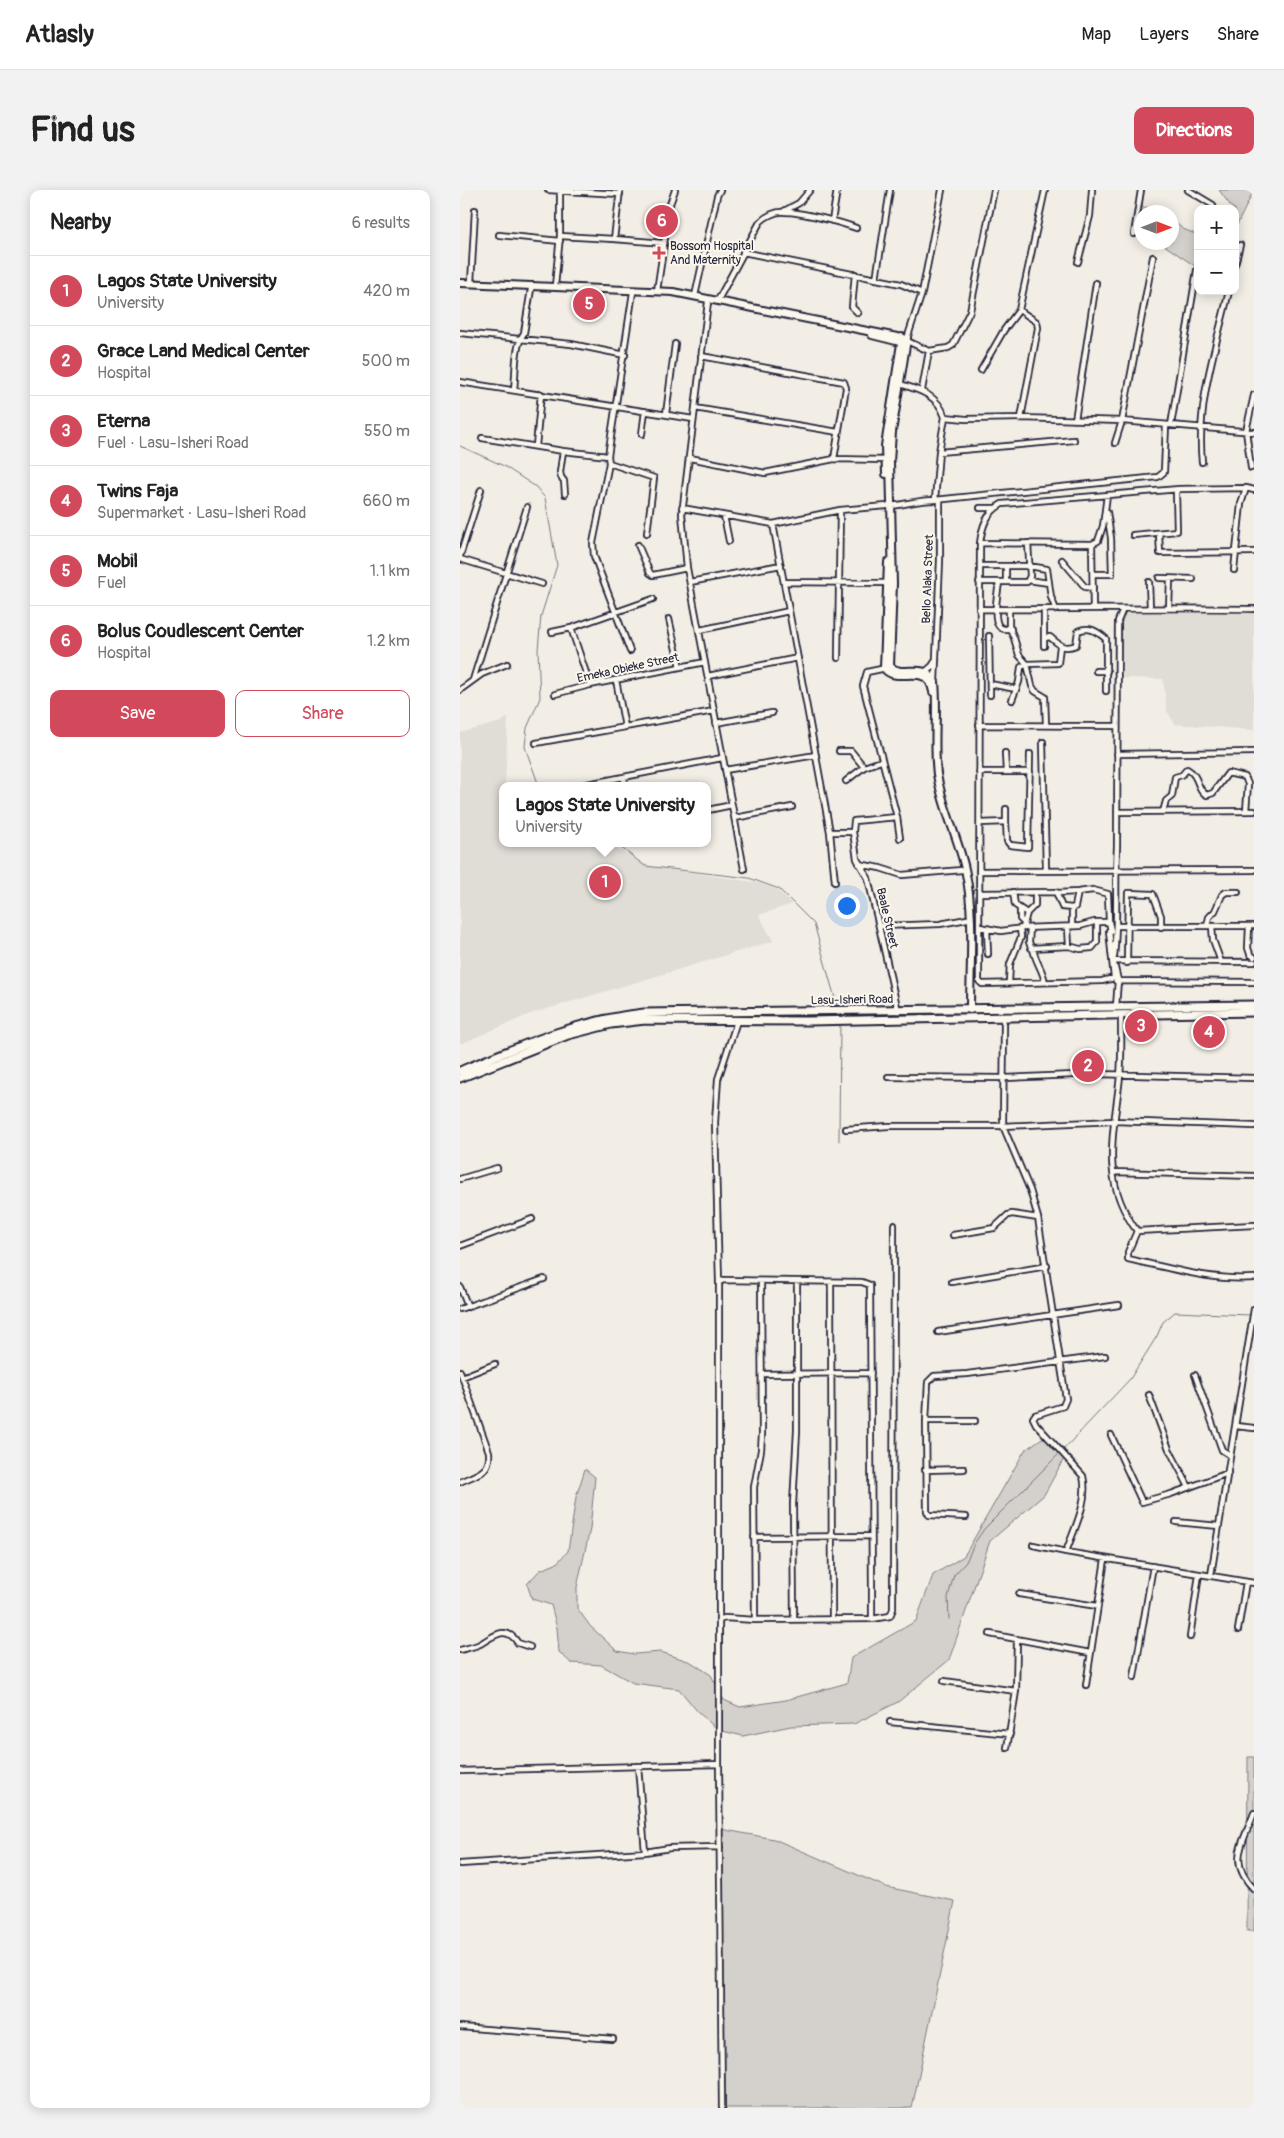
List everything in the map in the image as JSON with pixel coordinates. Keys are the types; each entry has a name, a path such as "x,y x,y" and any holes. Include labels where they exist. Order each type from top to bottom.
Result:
{"main road":[{"name":"Lasu-Isheri Road","path":"460,1078 556,1039 611,1024 645,1020 839,1020 1120,1015 1254,1005"},
{"name":"Lasu-Isheri Road","path":"460,1071 562,1030 610,1017 671,1012 838,1012 1116,1008 1204,1009 1254,1012"}],"street":[{"path":"548,190 620,192 614,239"},
{"path":"657,291 664,243 675,190"},
{"path":"694,296 720,190"},
{"path":"718,300 760,222 768,216 784,211 799,202 810,190"},
{"path":"832,221 837,190"},
{"path":"876,279 890,190"},
{"path":"887,667 893,583 885,460 905,341 922,293 942,190"},
{"path":"460,284 657,291 718,300 905,341 930,351 948,348 953,345 970,311 994,190"},
{"path":"981,370 1004,330 1019,310 1045,190"},
{"path":"1078,262 1090,216 1092,190"},
{"path":"1139,205 1141,190"},
{"path":"1188,190 1213,205"},
{"path":"555,286 560,238 560,191"},
{"path":"471,283 475,210"},
{"path":"784,211 856,228"},
{"path":"498,235 614,239 664,243"},
{"path":"1239,250 1240,245"},
{"path":"743,252 901,284 922,293"},
{"path":"1115,443 1122,421 1153,257"},
{"path":"855,274 852,307 858,313"},
{"path":"1075,420 1096,282"},
{"path":"460,284 531,289 633,292 672,296 905,341"},
{"path":"682,508 773,524 840,510 914,504 918,500 937,500 1158,477 1164,472 1168,425 1194,286"},
{"path":"514,390 520,338 524,333 531,289"},
{"path":"630,651 594,556 593,544 609,463 608,456 625,355 633,292"},
{"path":"1202,462 1204,398 1228,295"},
{"path":"708,302 690,458 682,508 687,568 744,869"},
{"path":"1019,310 1037,322 1038,328 1021,418"},
{"path":"460,334 571,344 625,355"},
{"path":"905,341 890,462 887,667 891,674 922,676 929,680 932,687 934,772 940,803 962,870 968,919 968,1010"},
{"path":"666,414 675,344"},
{"path":"922,390 930,351"},
{"path":"701,356 844,382 846,388 834,459"},
{"path":"460,382 693,419"},
{"path":"900,384 922,390 938,402 945,417 966,419 1021,418 1122,421 1254,432"},
{"path":"536,446 541,394"},
{"path":"1251,468 1246,431 1254,395"},
{"path":"695,408 838,432"},
{"path":"642,434 646,411"},
{"name":"Bello Alaka Street","path":"936,682 940,560 937,500 939,452 945,417"},
{"path":"482,438 608,456"},
{"path":"939,452 1074,440"},
{"path":"563,451 560,472 564,481 565,494"},
{"path":"690,458 766,473 834,459 885,460"},
{"path":"609,463 654,478 648,533"},
{"path":"1234,570 1241,504 1246,488"},
{"path":"980,508 996,508 1010,503 1179,489 1246,488 1254,490"},
{"path":"1133,535 1178,531 1176,492 1179,489"},
{"path":"481,490 460,558 542,584"},
{"path":"980,543 1092,544 1098,541 1102,534 1107,495"},
{"path":"473,680 527,507"},
{"path":"1093,574 1112,574 1111,538 1106,507"},
{"path":"996,508 982,526 980,543 980,983 1118,980 1254,982"},
{"path":"838,658 840,510"},
{"path":"724,516 729,541"},
{"path":"773,524 830,832 835,882"},
{"path":"1159,534 1160,553 1236,550 1254,552"},
{"path":"1028,543 1028,580"},
{"path":"1092,544 1093,609"},
{"path":"638,545 650,573 653,575 687,568"},
{"path":"1062,560 1085,587 1093,588"},
{"path":"690,582 781,564"},
{"path":"980,566 1029,566 1047,569 1051,597 1056,610"},
{"path":"1006,566 1006,582"},
{"path":"1160,578 1193,578"},
{"path":"1169,608 1170,579"},
{"path":"979,582 1025,582 1028,580 1049,583"},
{"path":"784,582 888,583"},
{"path":"999,582 996,609 998,625 1002,628 1010,629"},
{"path":"1149,582 1150,608"},
{"path":"552,632 571,628 653,599"},
{"path":"979,609 1254,609"},
{"path":"1116,1008 1118,980 1114,961 1117,928 1117,652 1118,621 1123,609"},
{"path":"1009,610 1009,626 1019,656 1027,664 1035,691 1045,697 1046,725"},
{"path":"1044,610 1044,646"},
{"path":"1114,610 1118,621"},
{"path":"700,630 790,611"},
{"path":"669,620 680,667"},
{"path":"571,628 590,685"},
{"path":"1044,638 1050,637 1060,646 1068,647 1076,645 1078,632 1087,629 1098,631 1106,639 1106,691"},
{"path":"989,636 990,695"},
{"path":"1012,700 1019,682 1019,669 1027,664 1058,663 1060,646"},
{"path":"1107,652 1117,652"},
{"path":"708,676 798,658"},
{"path":"925,672 932,666 936,658"},
{"name":"Emeka Obieke Street","path":"555,694 705,662"},
{"path":"460,690 473,680 507,664"},
{"path":"900,838 897,817 863,686 868,672 887,667 898,671 925,672 930,674 936,682 936,760 940,789 962,858 968,885 970,918 968,1010"},
{"path":"979,668 990,668"},
{"path":"1096,671 1107,671"},
{"path":"616,680 625,727"},
{"path":"990,684 1016,689"},
{"path":"536,743 714,711"},
{"path":"716,723 772,713"},
{"path":"979,725 1117,726"},
{"path":"1043,742 1046,870"},
{"path":"839,751 850,751 864,768"},
{"path":"1117,754 1254,752"},
{"path":"1005,753 1006,772"},
{"path":"1006,809 1007,841 1010,845 1028,847 1030,754"},
{"path":"725,770 816,755"},
{"path":"598,782 722,758"},
{"path":"846,781 864,768 881,761"},
{"path":"1163,812 1166,801 1172,796 1175,777 1182,775 1187,769 1198,779 1202,791 1207,795 1213,793 1228,773 1245,777 1248,784 1246,811"},
{"path":"979,772 1030,772"},
{"path":"624,777 625,782"},
{"path":"711,809 732,805"},
{"path":"735,818 792,807"},
{"path":"1117,812 1254,811"},
{"path":"830,832 854,832 854,821 897,817"},
{"path":"980,823 1006,822"},
{"name":"Baale Street","path":"854,832 857,859 868,878 898,1011"},
{"path":"859,864 902,875 962,870"},
{"path":"979,870 1254,870"},
{"path":"980,893 1053,891 1058,893 1094,890 1108,894 1109,931 1114,978 1103,981"},
{"path":"1013,892 1016,905 1027,913"},
{"path":"1058,893 1062,907 1072,908 1076,907 1078,892"},
{"path":"1222,962 1213,940 1209,918 1215,911 1222,895 1226,892 1238,892"},
{"path":"1127,963 1128,893 1153,894 1155,896 1161,916 1161,927"},
{"path":"1009,982 1010,964 1021,937 1027,913 1035,905 1035,896"},
{"path":"1069,946 1072,908"},
{"path":"1020,909 1022,927"},
{"path":"880,926 940,924 968,919"},
{"path":"1033,949 1069,946 1080,949 1092,948 1097,942 1097,922"},
{"path":"980,927 1001,931 1022,927 1070,926 1109,922"},
{"path":"1109,931 1127,926 1252,926 1248,948 1250,954 1254,957"},
{"path":"987,928 988,954"},
{"path":"1030,928 1030,946 1033,949 1036,962 1043,969 1045,982"},
{"path":"1114,961 1127,963 1254,962"},
{"path":"1120,1015 1120,1074 1114,1121 1112,1172 1117,1196 1125,1215 1137,1231"},
{"path":"1002,1017 1003,1126 1030,1190 1038,1218 1047,1266 1066,1403 1063,1406 1035,1415 1034,1418 1036,1424 1083,1476 1085,1488 1082,1508 1066,1552"},
{"path":"722,2108 719,1764 720,1282 716,1096 718,1079 737,1021"},
{"path":"888,1077 1004,1078 1120,1074 1254,1078"},
{"path":"846,1129 888,1126 1003,1126 1114,1121 1254,1126"},
{"path":"460,1180 497,1168"},
{"path":"1112,1172 1254,1176"},
{"path":"953,1235 994,1228 1008,1215 1012,1214 1038,1218"},
{"path":"460,1246 532,1219"},
{"path":"719,1620 725,1618 755,1620 872,1619 890,1616 894,1609 894,1225"},
{"path":"1137,1231 1254,1225"},
{"path":"1137,1231 1128,1252 1128,1259 1203,1276 1231,1280 1254,1278"},
{"path":"952,1282 1047,1266"},
{"path":"460,1309 544,1279"},
{"path":"720,1282 724,1280 862,1282 870,1285 872,1619"},
{"path":"755,1620 755,1476 761,1450 762,1434 761,1282"},
{"path":"794,1619 793,1504 797,1431 797,1282"},
{"path":"831,1282 832,1619"},
{"path":"460,1287 468,1306"},
{"path":"938,1332 1119,1305"},
{"path":"1211,1576 1254,1309"},
{"path":"966,1517 939,1517 928,1514 925,1470 928,1382 934,1376 967,1374 1105,1356"},
{"path":"460,1482 486,1469 490,1461 489,1452 461,1374 495,1364"},
{"path":"762,1374 871,1373"},
{"path":"1195,1376 1222,1450 1230,1455"},
{"path":"1150,1395 1169,1449 1189,1487"},
{"path":"926,1421 975,1421"},
{"path":"1236,1426 1254,1428"},
{"path":"1111,1435 1142,1502 1228,1473"},
{"path":"925,1470 964,1469"},
{"path":"1176,1522 1219,1526"},
{"path":"754,1537 871,1536"},
{"path":"1033,1545 1105,1559 1254,1583"},
{"path":"1086,1685 1105,1559"},
{"path":"1134,1676 1152,1566"},
{"path":"1190,1637 1199,1574"},
{"path":"1238,1630 1246,1582"},
{"path":"1019,1594 1098,1606"},
{"path":"460,1650 478,1645 493,1635 506,1633 513,1636 518,1644 530,1647"},
{"path":"990,1634 1090,1653"},
{"path":"1007,1748 1016,1691 1017,1640"},
{"path":"944,1681 1016,1691"},
{"path":"890,1722 1010,1734"},
{"path":"460,1771 719,1764"},
{"path":"638,1766 645,1852"},
{"path":"1254,1813 1238,1860 1242,1874 1254,1889"},
{"path":"460,1864 645,1852 670,1848 720,1847"},
{"path":"460,2027 613,2039"}],"shaded area":[{"path":"1219,190 1254,190 1239,221 1239,205 1230,205"},
{"path":"1179,226 1194,233 1194,265 1171,250 1179,250"},
{"path":"1133,610 1197,610 1254,613 1254,730 1175,724 1167,711 1163,679 1123,678 1121,620 1125,612"},
{"path":"508,717 505,782 499,782 499,847 613,847 648,866 760,883 778,890 792,904 759,915 773,941 530,1014 460,1044 460,733 501,722"},
{"path":"1045,1436 1066,1455 1044,1495 990,1541 949,1660 898,1702 854,1724 791,1726 743,1736 718,1730 698,1712 679,1689 633,1683 601,1665 571,1663 559,1652 557,1628 551,1605 532,1599 527,1584 540,1570 556,1564 568,1551 576,1497 585,1469 595,1477 590,1529 577,1587 577,1608 590,1626 617,1651 634,1654 661,1652 691,1662 711,1675 724,1700 740,1707 786,1700 847,1683 851,1658 916,1621 933,1575 964,1556 1025,1450"},
{"path":"1248,1757 1254,1757 1254,1931 1247,1931"},
{"path":"720,1829 774,1839 886,1887 955,1901 912,2108 724,2108"}],"waterway":[{"path":"460,446 504,466 536,487 545,498 557,565 541,616 538,650 540,698 527,728 525,747 538,782"},
{"path":"620,847 645,866 749,878 779,889 814,924 838,1009"},
{"path":"839,1141 840,1023"},
{"path":"1063,1450 1130,1379 1157,1336 1163,1322 1175,1312 1250,1315"},
{"path":"949,1619 948,1597 954,1575 966,1562 975,1542 985,1528 1060,1453"}],"place":[{"name":"Bolus Coudlescent Center","path":"662,221"},
{"name":"Bossom Hospital And Maternity","path":"659,253"},
{"name":"Mobil","path":"589,304"},
{"name":"Lagos State University","path":"605,882"},
{"name":"Eterna","path":"1141,1026"},
{"name":"Twins Faja","path":"1209,1032"},
{"name":"Grace Land Medical Center","path":"1088,1066"}]}
